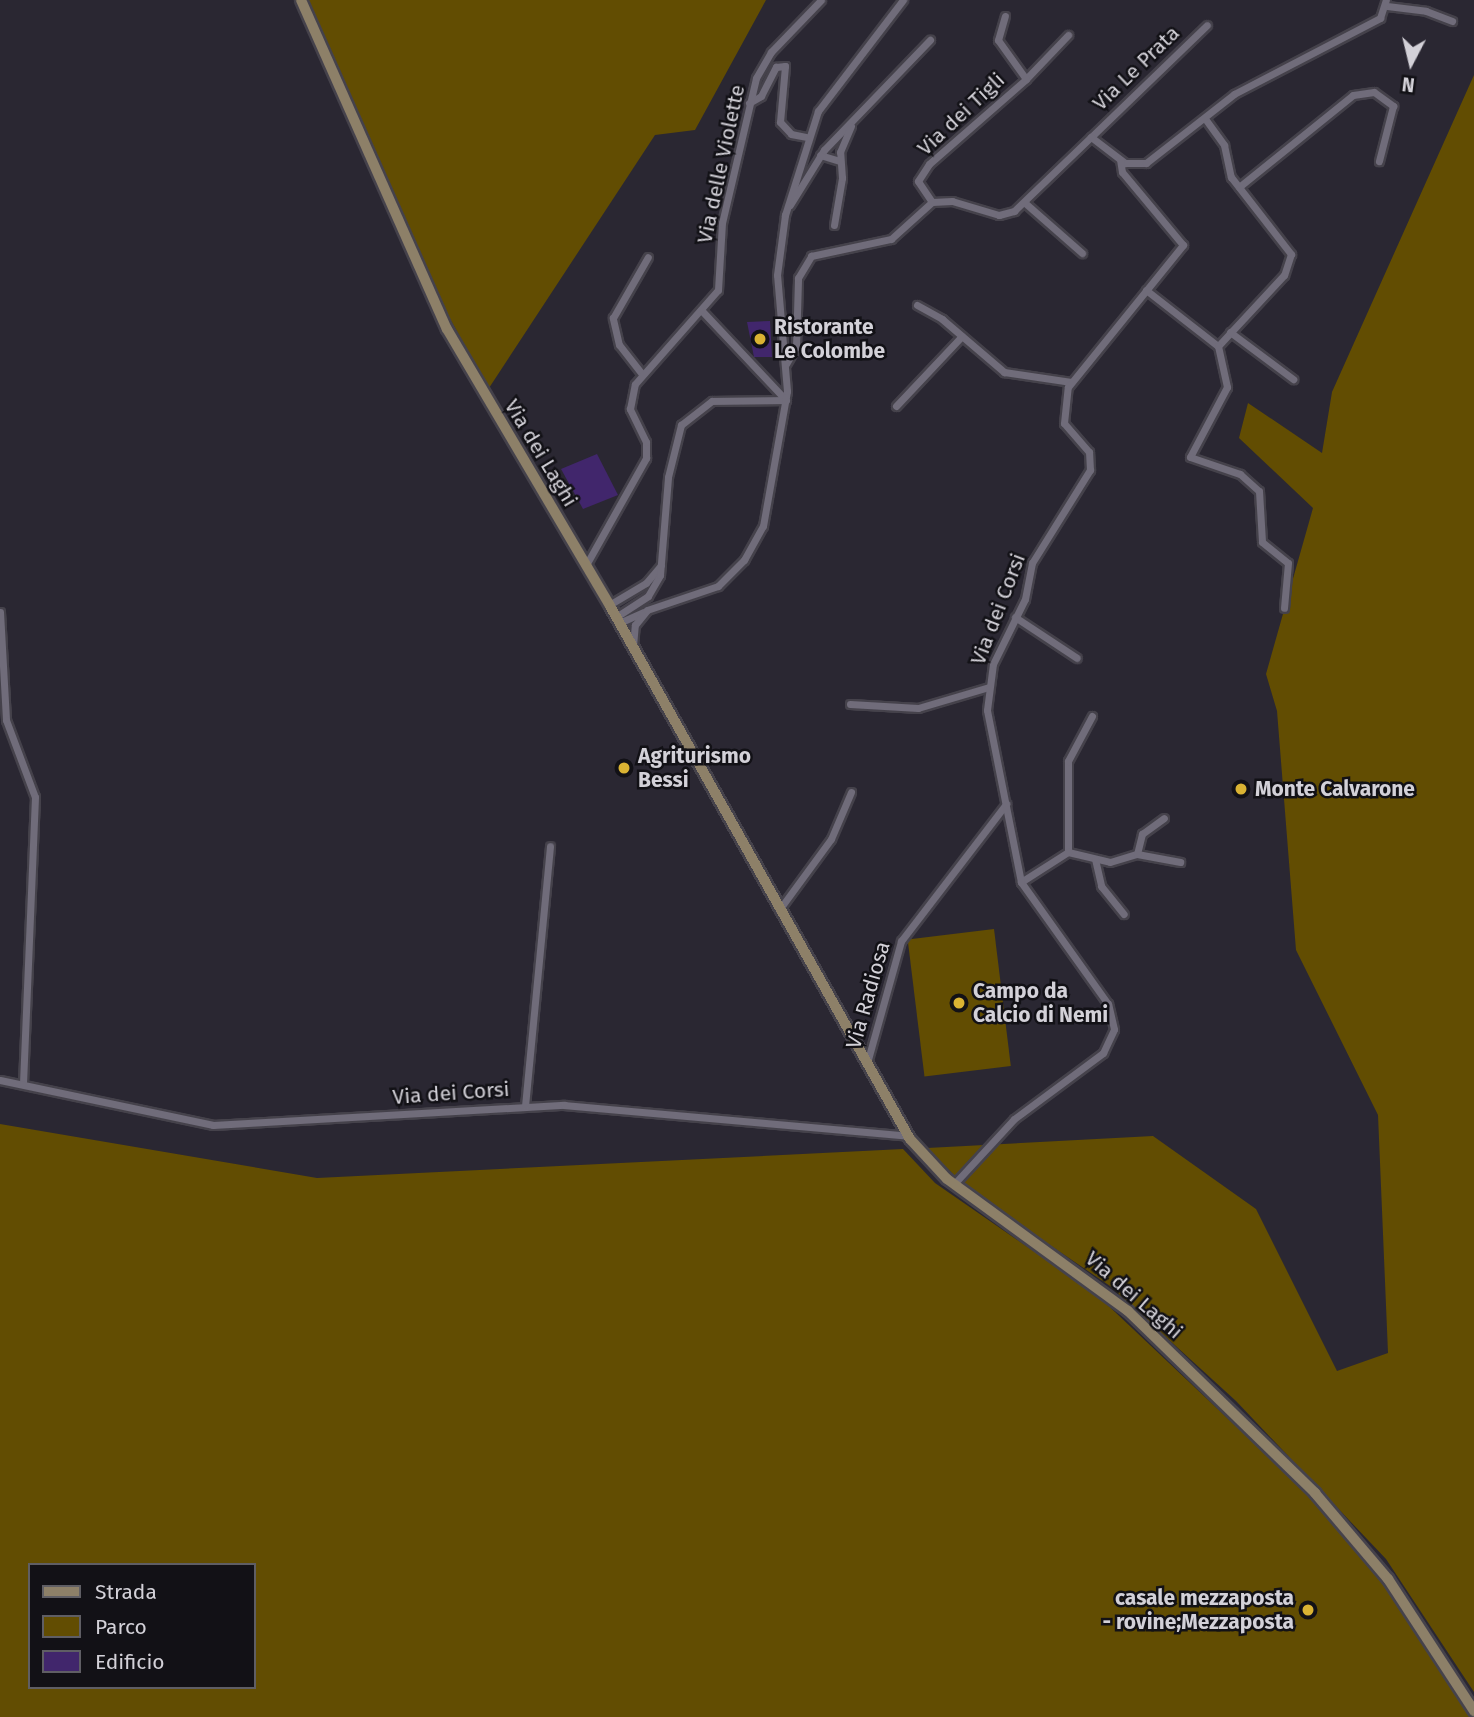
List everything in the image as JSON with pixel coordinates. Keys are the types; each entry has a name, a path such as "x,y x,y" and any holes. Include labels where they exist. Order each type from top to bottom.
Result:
{"main road":[{"name":"Via dei Laghi","path":"301,0 438,312 618,620 908,1136 954,1184 1119,1303 1307,1484 1388,1579 1474,1711"}],"street":[{"name":"Via delle Violette","path":"642,374 703,312 719,285 722,223 749,103 768,57 821,0"},
{"path":"618,620 712,590 748,554 771,501 786,400 786,364 777,275 785,215 806,137 824,101 903,0"},
{"path":"1091,137 1120,160 1146,163 1206,120 1234,94 1380,18 1387,3 1426,11 1452,22"},
{"name":"Via dei Tigli","path":"932,202 918,181 929,164 1026,79 998,40 1005,16"},
{"name":"Via Le Prata","path":"1025,203 1207,25"},
{"path":"1026,79 1068,35"},
{"path":"785,215 820,155 930,40"},
{"path":"749,103 764,92 776,67 785,66 788,75 778,118 787,131 806,137"},
{"path":"1239,187 1353,95 1374,92 1393,106 1379,161"},
{"path":"834,225 840,161 855,119"},
{"path":"1206,120 1224,145 1229,173 1287,244 1291,258 1284,275 1218,346"},
{"path":"820,155 840,161"},
{"name":"Via dei Corsi","path":"954,1184 1014,1119 1102,1053 1113,1034 1108,1004 1021,882 1006,804 989,738 989,687 993,664 1026,596 1031,563 1090,470 1087,449 1064,424 1071,382 1178,255 1183,241 1124,174 1120,160"},
{"path":"786,364 796,347 798,282 806,260 891,239 932,202 952,201 999,215 1025,203 1082,253"},
{"path":"586,565 646,458 646,442 630,404 642,374 619,345 613,318 648,257"},
{"path":"1146,290 1218,346 1228,383 1190,457 1240,474 1259,491 1262,542 1289,566 1284,608"},
{"path":"917,305 962,336 1012,376 1071,382"},
{"path":"703,312 786,400"},
{"path":"1230,332 1293,379"},
{"path":"896,406 962,336"},
{"path":"618,620 648,596 661,565 668,477 681,425 712,401 786,400"},
{"path":"609,605 646,583 661,565"},
{"path":"633,649 635,625 647,610"},
{"path":"0,612 6,720 35,793 23,1082"},
{"path":"1015,617 1077,658"},
{"path":"850,704 925,707 989,687"},
{"path":"1068,852 1067,767 1074,742 1092,716"},
{"path":"779,910 831,839 851,792"},
{"name":"Via Radiosa","path":"867,1063 901,941 1006,804"},
{"path":"1137,855 1142,834 1164,818"},
{"path":"524,1106 550,846"},
{"path":"1021,882 1068,852 1118,862 1137,855 1180,862"},
{"path":"1096,859 1101,886 1124,914"},
{"name":"Via dei Corsi","path":"0,1080 23,1082 212,1125 524,1106 800,1123 908,1136"}],"green space":[{"path":"307,0 766,0 695,130 655,135 489,388 432,287"},
{"path":"1474,75 1474,1692 1386,1559 1236,1401 1110,1286 969,1190 927,1148 1153,1136 1256,1209 1337,1371 1388,1353 1378,1115 1296,950 1277,711 1266,674 1313,508 1239,438 1248,403 1322,453 1332,392"},
{"name":"Campo da Calcio di Nemi","path":"994,929 1011,1066 924,1077 908,940"},
{"path":"0,1124 317,1178 903,1149 935,1183 1097,1295 1311,1497 1384,1583 1471,1717 0,1717"}],"building":[{"name":"Ristorante Le Colombe","path":"770,321 772,357 754,357 747,322"},
{"path":"597,454 618,495 583,509 561,469"}],"place":[{"name":"Ristorante Le Colombe","path":"760,339"},
{"name":"Agriturismo Bessi","path":"624,768"},
{"name":"Monte Calvarone","path":"1241,789"},
{"name":"Campo da Calcio di Nemi","path":"959,1003"},
{"name":"casale mezzaposta - rovine;Mezzaposta","path":"1308,1610"}]}
